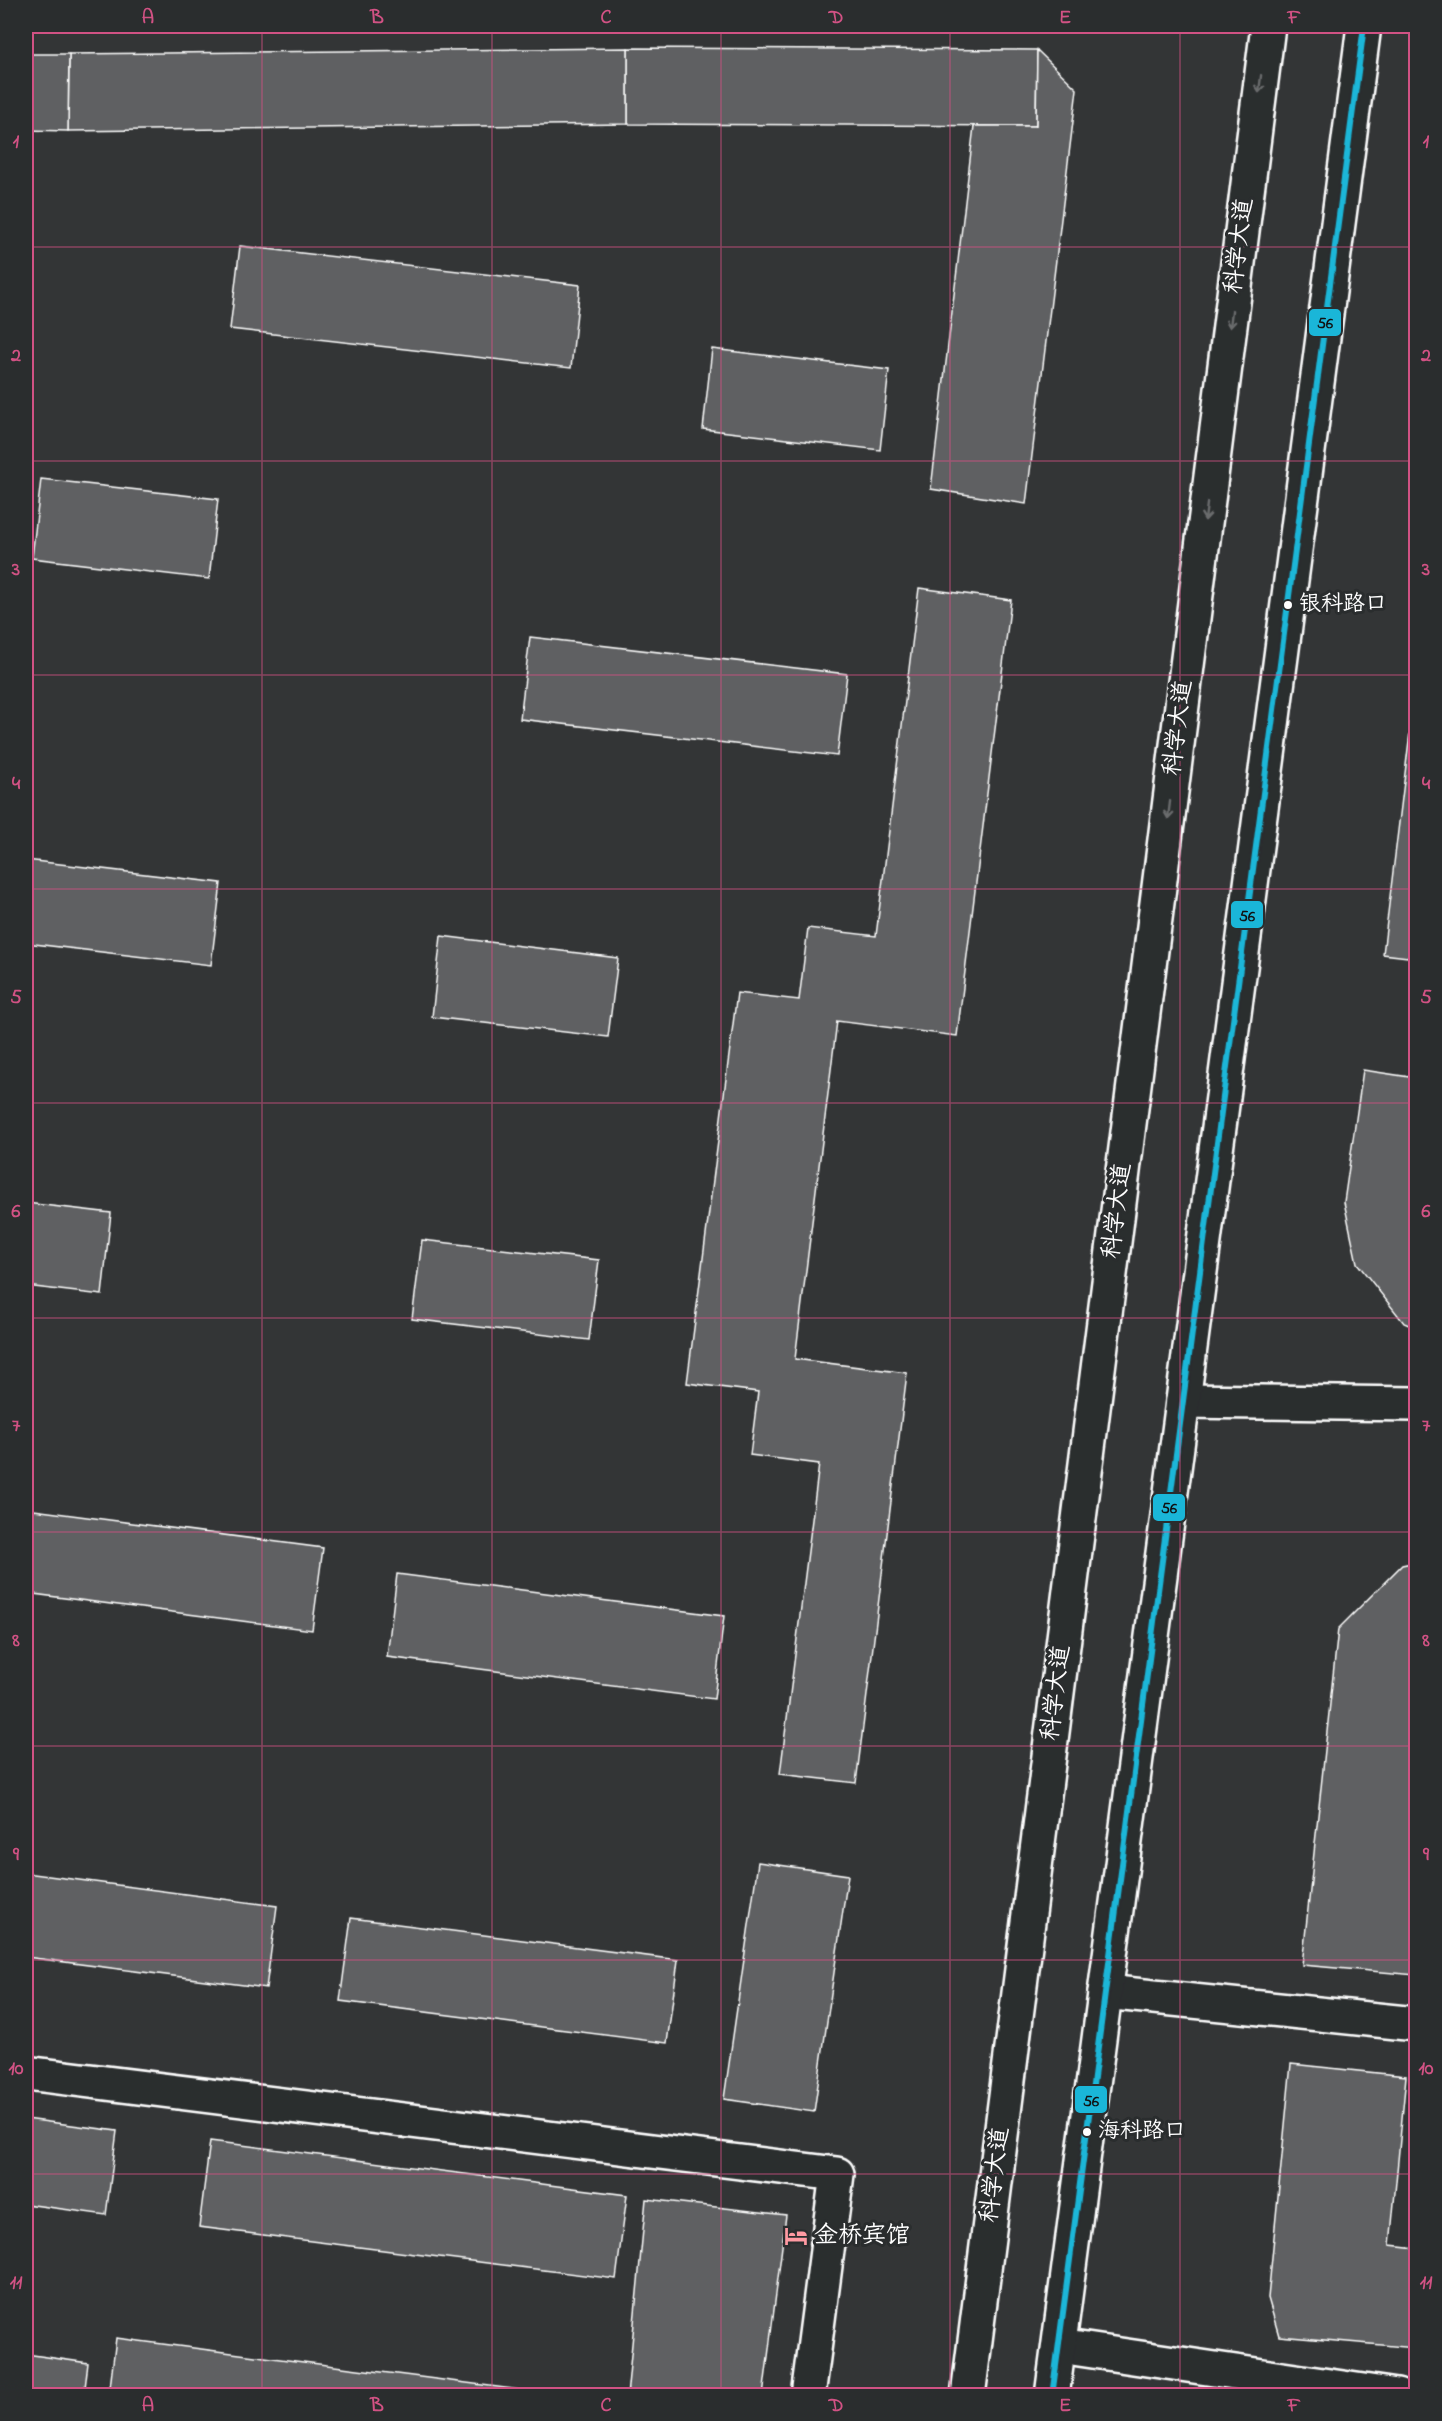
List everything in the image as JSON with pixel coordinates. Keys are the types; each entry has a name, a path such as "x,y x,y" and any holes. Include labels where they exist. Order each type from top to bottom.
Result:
{"main road":[{"name":"科学大道","path":"968,2396 1268,26"},
{"path":"1052,2396 1364,26"},
{"path":"1183,1401 1416,1404"},
{"path":"1106,1992 1416,2024"},
{"path":"26,2073 837,2174 808,2396"},
{"path":"1059,2346 1397,2396"}],"building":[{"path":"628,48 1037,50 1036,126 628,124"},
{"path":"628,48 628,124 68,131 69,54"},
{"path":"1037,50 1077,89 1026,504 931,489 974,126 1036,126"},
{"path":"26,54 69,54 68,131 26,130"},
{"path":"240,246 580,285 571,368 230,329"},
{"path":"712,349 889,370 880,450 703,429"},
{"path":"41,479 218,499 209,579 32,558"},
{"path":"919,588 1011,600 957,1036 837,1021 795,1359 907,1373 856,1783 780,1774 819,1464 750,1455 758,1392 687,1383 737,993 799,1000 808,928 876,936"},
{"path":"530,637 847,674 837,756 520,719"},
{"path":"1416,683 1416,958 1383,954"},
{"path":"26,860 221,883 211,965 26,943"},
{"path":"441,936 618,958 608,1037 432,1017"},
{"path":"1363,1070 1416,1078 1416,1328 1404,1323 1357,1263 1344,1202"},
{"path":"26,1203 111,1213 102,1295 26,1286"},
{"path":"422,1240 599,1260 589,1340 412,1319"},
{"path":"26,1509 323,1548 312,1630 26,1593"},
{"path":"1416,1562 1416,1975 1302,1965 1338,1629 1402,1565"},
{"path":"397,1574 724,1616 714,1699 387,1657"},
{"path":"758,1862 848,1875 814,2112 724,2099"},
{"path":"26,1873 277,1906 266,1988 26,1957"},
{"path":"351,1918 678,1960 667,2043 340,2001"},
{"path":"1291,2064 1406,2076 1390,2245 1416,2248 1416,2348 1279,2336 1268,2298"},
{"path":"26,2119 117,2131 106,2215 26,2204"},
{"path":"210,2141 627,2195 616,2279 199,2227"},
{"path":"646,2199 786,2215 763,2396 627,2396"},
{"path":"116,2338 567,2396 109,2396"},
{"path":"26,2354 88,2363 84,2396 26,2396"}],"transit line":[{"name":"56","path":"1052,2396 1364,26"}],"place":[{"name":"银科路口","path":"1288,605"},
{"name":"海科路口","path":"1087,2132"},
{"name":"金桥宾馆","path":"796,2236"}]}
